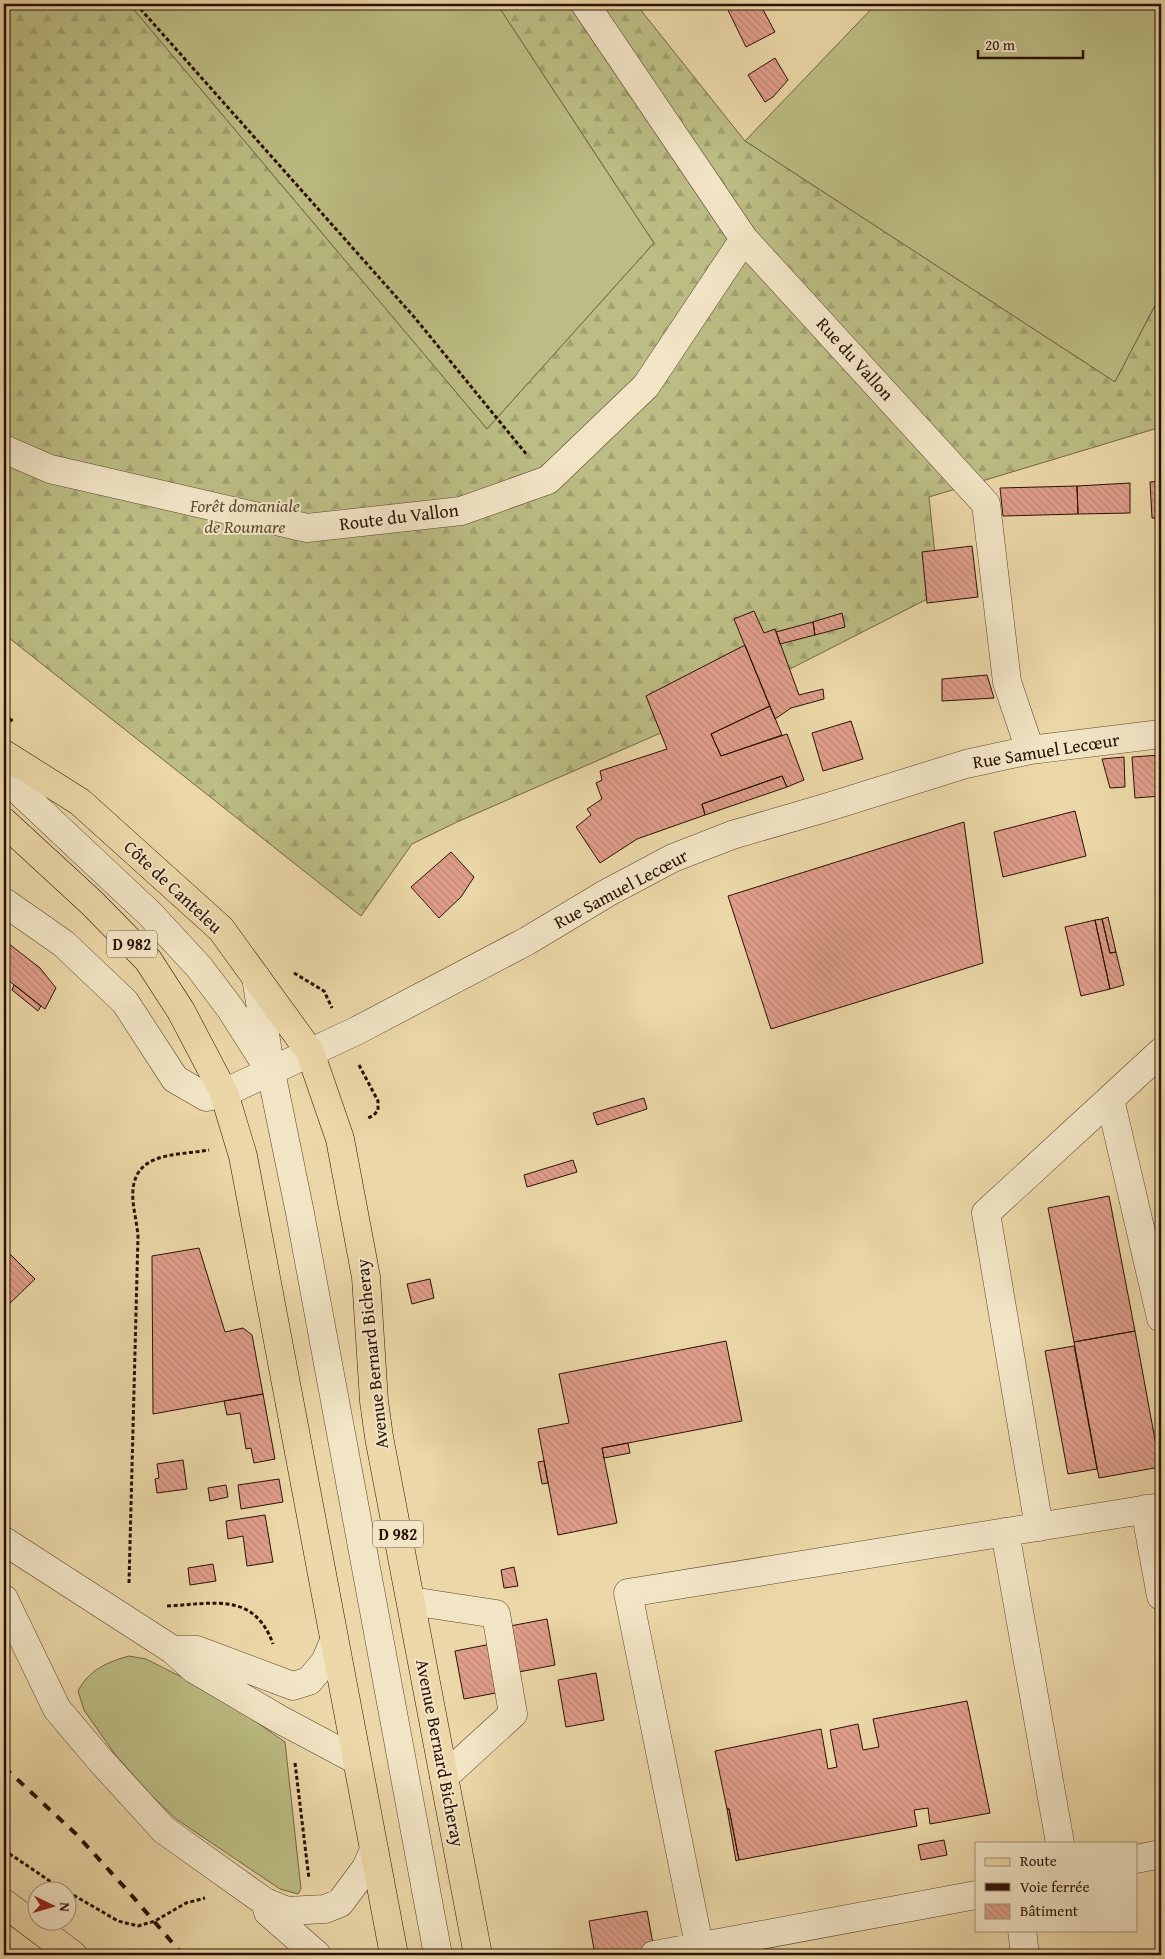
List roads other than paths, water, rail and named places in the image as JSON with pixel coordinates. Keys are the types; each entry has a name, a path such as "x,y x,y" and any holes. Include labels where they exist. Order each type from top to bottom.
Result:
{"main road":[{"name":"Côte de Canteleu","path":"4,754 80,802 221,929 310,1052"},
{"name":"D 982","path":"4,822 92,903 148,960 181,1011 224,1093 243,1156 394,1955"},
{"name":"Avenue Bernard Bicheray","path":"310,1052 336,1126 366,1277 374,1401 379,1438 478,1955"},
{"path":"5,1908 73,1955"}],"street":[{"name":"Rue du Vallon","path":"586,4 744,239 986,504 1007,682 1030,750"},
{"name":"Route du Vallon","path":"4,449 50,469 307,528 461,511 548,480 646,386 744,239"},
{"name":"Rue Samuel Lecœur","path":"224,1093 344,1036 527,941 607,893 674,858 732,835 966,764 1030,750 1161,734"},
{"path":"4,777 150,914 199,967 230,1008 271,1072"},
{"path":"4,902 64,944 124,1002 175,1079 206,1097 224,1093"},
{"path":"256,978 271,1072 300,1213 438,1955"},
{"path":"1039,1527 986,1213 1161,1052"},
{"path":"1110,1099 1161,1318"},
{"path":"701,1951 628,1593 1153,1508 1161,1596"},
{"path":"1006,1532 1060,1842"},
{"path":"4,1541 173,1650 194,1669 279,1719 356,1760"},
{"path":"4,1599 57,1709 100,1761 164,1830 264,1902 287,1911 325,1909 340,1903 366,1868 374,1850"},
{"path":"411,1601 496,1614 513,1714 444,1777"},
{"path":"173,1650 197,1650 293,1686 309,1681 325,1662 334,1641"},
{"path":"1138,1860 1161,1854"},
{"path":"654,1955 701,1951 975,1895"},
{"path":"264,1902 268,1912 317,1955"},
{"path":"1022,1932 1025,1955"}],"railway":[{"path":"4,1767 76,1834 183,1955"}],"park label":[{"name":"Forêt domaniale de Roumare","path":"245,516"}]}
